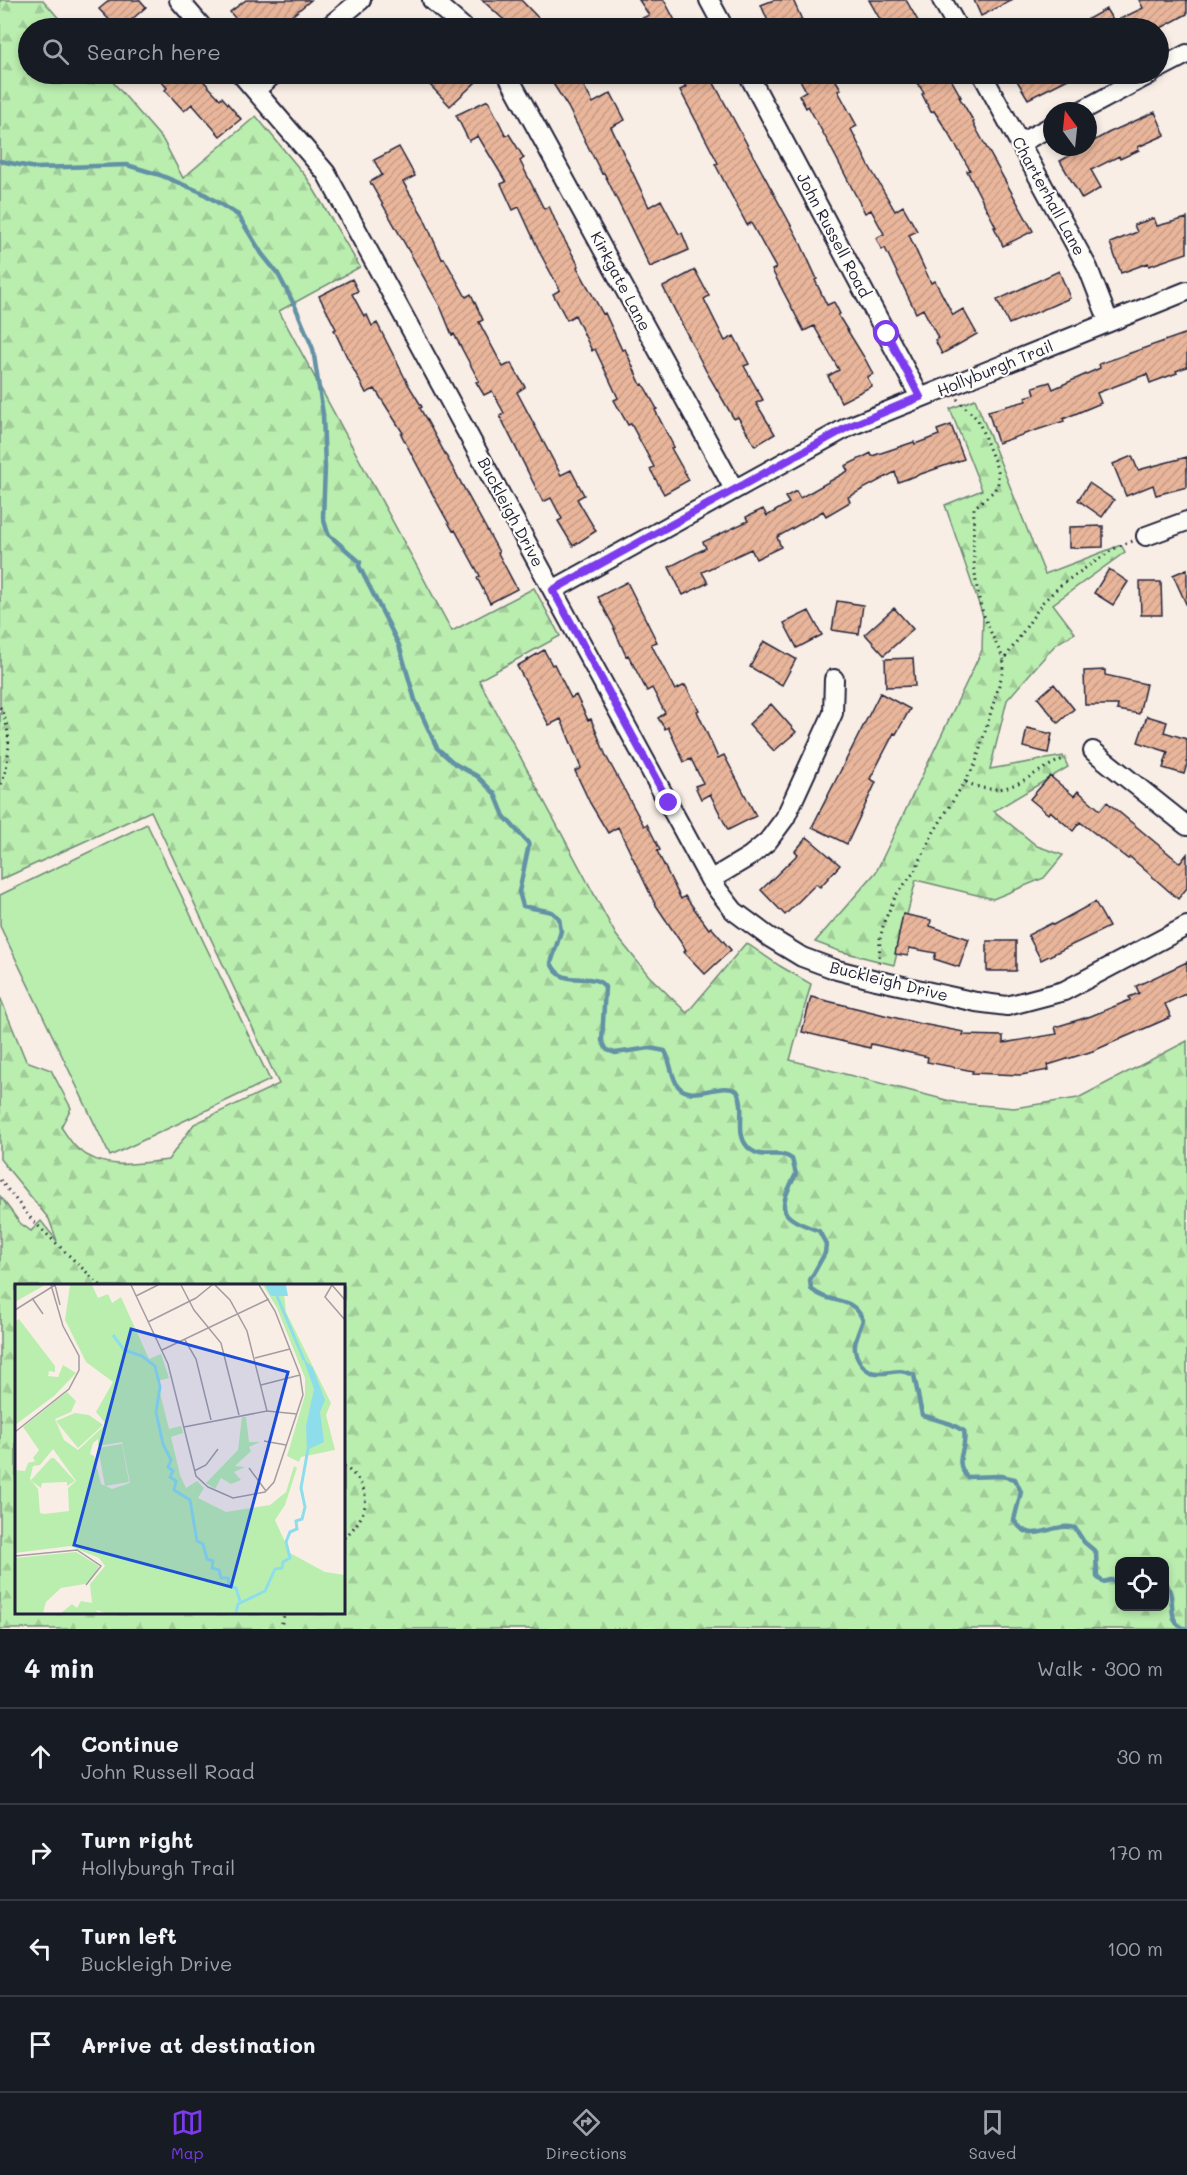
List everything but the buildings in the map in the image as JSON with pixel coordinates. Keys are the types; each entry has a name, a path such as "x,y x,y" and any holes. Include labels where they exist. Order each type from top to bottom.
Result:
{"street":[{"path":"179,0 194,18"},
{"path":"339,18 361,0"},
{"path":"432,0 453,18"},
{"path":"709,0 719,18"},
{"path":"942,0 952,18"},
{"path":"1169,63 1187,54"},
{"name":"Buckleigh Drive","path":"250,84 326,173 710,880 734,911 769,937 802,957 837,970 976,1002 1007,1006 1064,991 1187,926"},
{"path":"255,90 262,84"},
{"name":"Kirkgate Lane","path":"512,84 734,489"},
{"name":"John Russell Road","path":"753,84 920,397"},
{"name":"Charterhall Lane","path":"987,84 1088,268 1109,322"},
{"path":"1097,102 1131,84"},
{"path":"1020,144 1043,131"},
{"name":"Hollyburgh Trail","path":"553,590 848,427 1187,291"},
{"path":"1146,536 1187,521"},
{"path":"710,880 750,856 768,841 785,818 833,713 834,679"},
{"path":"1093,751 1187,826"}],"path":[{"path":"957,399 978,420 998,471 998,483 994,491 974,508 973,551 985,619 1004,660"},
{"path":"878,968 880,939 896,895 915,871 932,835 975,765 1002,675 1004,660 1043,602 1062,584 1117,547 1146,536"},
{"path":"0,707 8,736 8,766 0,788"},
{"path":"966,782 976,787 1009,788 1066,758"},
{"path":"0,1180 33,1221 99,1284"},
{"path":"345,1467 358,1477 365,1494 366,1508 345,1537"},
{"path":"280,1629 284,1614"}],"green space":[{"path":"0,0 43,0 58,18 18,18 18,84 115,84 163,140 183,178 256,116 307,178 360,267 279,311 452,631 534,588 560,636 479,680 616,935 649,976 687,1013 746,943 811,984 790,1060 958,1103 1014,1108 1078,1098 1187,1041 1187,1629 0,1629 0,1196 20,1223 31,1231 41,1221 57,1241 49,1219 0,1159 0,997 26,1061 51,1070 71,1108 61,1127 78,1149 99,1161 121,1164 168,1160 194,1124 279,1084 151,811 0,880 0,713 2,710 0,709"},
{"path":"975,399 1045,574 1121,545 1125,552 1053,604 1075,633 1056,644 1007,700 990,769 1063,756 1068,767 994,811 1037,846 1063,855 1044,878 993,899 916,880 894,965 839,951 815,942 876,872 982,650 983,616 945,505 982,490 950,409"},
{"path":"147,824 270,1080 110,1156 0,926 0,895"}],"waterway":[{"path":"0,161 36,168 127,165 160,175 201,192 238,215 262,254 278,274 295,306 313,349 323,414 325,468 323,517 328,534 360,562 359,566 399,645 415,700 437,748 455,764 477,776 495,794 504,816 529,844 519,892 523,906 552,912 559,918 561,931 551,963 556,971 570,978 593,980 605,987 602,1041 607,1050 615,1053 650,1048 665,1051 676,1083 684,1091 691,1093 723,1088 737,1091 740,1098 741,1130 745,1144 756,1153 782,1155 792,1159 796,1174 786,1197 785,1211 796,1221 819,1231 826,1244 825,1253 810,1280 811,1289 826,1297 847,1303 858,1312 863,1320 855,1352 861,1364 874,1373 899,1371 914,1375 922,1415 951,1424 964,1431 961,1465 967,1477 1001,1476 1015,1479 1021,1492 1014,1520 1021,1528 1035,1533 1058,1528 1075,1528 1084,1542 1096,1552 1097,1577 1103,1582 1111,1580 1115,1582"},
{"path":"1169,1590 1174,1619 1181,1627 1187,1629"}],"route":[{"path":"669,803 553,590 848,427 920,397 887,334"}]}
